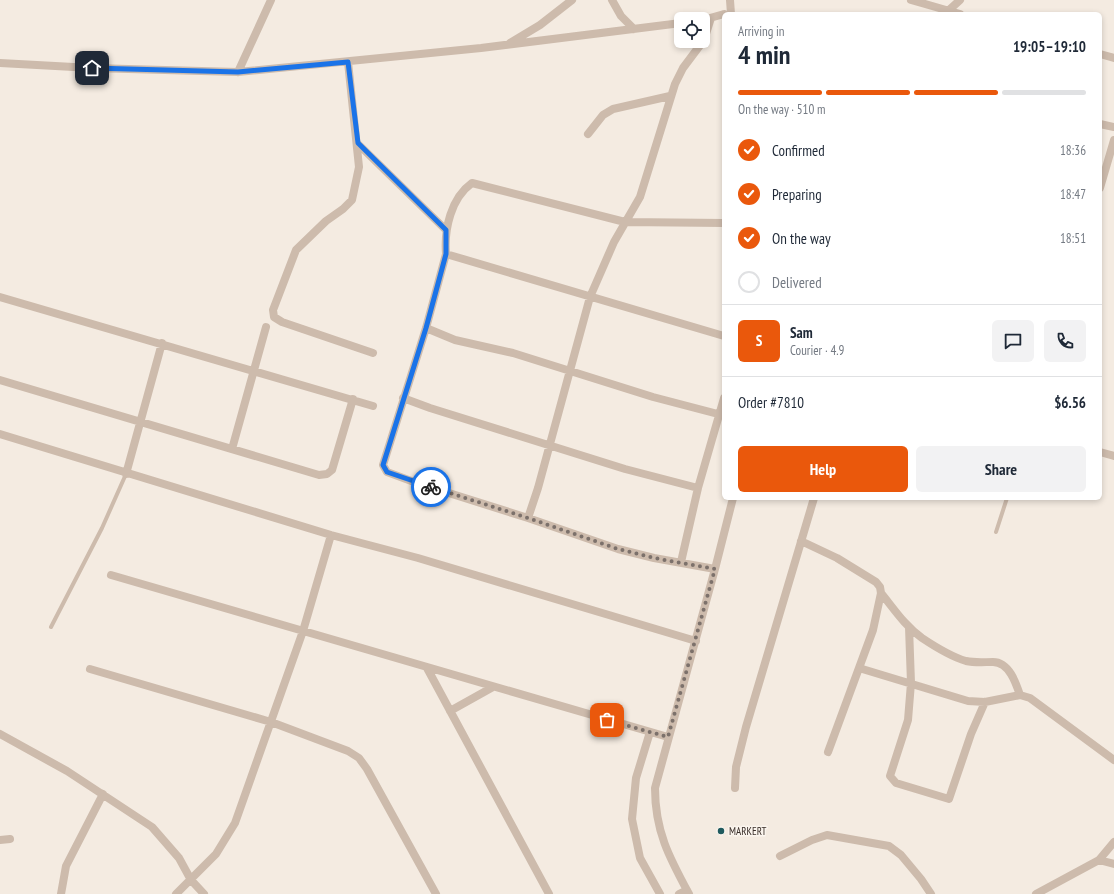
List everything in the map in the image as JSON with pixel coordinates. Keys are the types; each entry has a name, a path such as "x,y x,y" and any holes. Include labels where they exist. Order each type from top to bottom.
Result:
{"street":[{"path":"238,72 272,0"},
{"path":"506,45 540,24 572,0"},
{"path":"612,0 621,16 634,29"},
{"path":"729,12 730,0"},
{"path":"911,0 952,12"},
{"path":"948,11 960,0"},
{"path":"710,18 722,16"},
{"path":"0,63 92,68 238,72 506,45 674,23"},
{"path":"528,518 538,488 590,297 614,242 640,197 665,120 670,96 683,68 698,48"},
{"path":"1102,55 1114,58"},
{"path":"348,62 358,143 359,167 352,200 343,209 326,221 296,250 273,310 274,317 282,322 373,352"},
{"path":"588,134 603,115 613,109 670,96"},
{"path":"1102,124 1114,127"},
{"path":"1102,181 1114,140"},
{"path":"358,143 446,230"},
{"path":"715,569 654,558 618,549 387,472 383,465 426,328 446,254 446,230 460,194 472,183 625,222 722,223"},
{"path":"446,254 722,335"},
{"path":"0,297 162,343 373,406"},
{"path":"232,449 266,327"},
{"path":"426,328 455,340 513,353 653,397 718,414"},
{"path":"126,474 162,343"},
{"path":"0,380 319,475 327,474 332,470 353,399"},
{"path":"403,398 430,408 625,469 698,488"},
{"path":"681,562 698,488 722,403"},
{"path":"0,434 126,474 332,535 418,558 696,641"},
{"path":"1102,453 1114,456"},
{"path":"679,894 688,892 670,861 660,830 655,809 655,788 696,641 732,500"},
{"path":"735,788 736,768 746,727 813,500"},
{"path":"176,894 216,854 235,823 303,631 332,535"},
{"path":"801,541 837,558 876,582 880,587 881,593 873,630 828,752"},
{"path":"111,576 668,737"},
{"path":"881,593 909,627 923,638 965,661 980,663 995,662 1003,666 1013,676 1020,695"},
{"path":"909,627 911,683 908,720 890,776 896,783 949,799 971,734 985,702"},
{"path":"427,668 549,894"},
{"path":"859,668 968,701 985,702 1020,695 1030,698 1114,760"},
{"path":"90,669 270,722 348,751 359,758 367,768 436,894"},
{"path":"450,711 493,687"},
{"path":"650,732 636,778 632,819 640,858 660,894"},
{"path":"1,736 103,794 152,826 179,858 191,880 204,894"},
{"path":"61,894 66,866 103,794"},
{"path":"780,856 812,840 827,835 890,846 901,855 921,879 930,894"},
{"path":"0,840 10,839"},
{"path":"1036,894 1099,860 1114,842"},
{"path":"1099,860 1114,864"}],"lane":[{"path":"51,627 102,528 126,474"},
{"path":"996,532 1006,500"}],"way so far":[{"path":"431,487 618,549 654,558 715,569 668,737 607,720"}],"place":[{"name":"MARKERT","path":"721,831"}],"route":[{"path":"92,68 220,70 238,72 348,62 358,143 446,230 446,254 426,328 383,465 387,472 431,487"}]}
